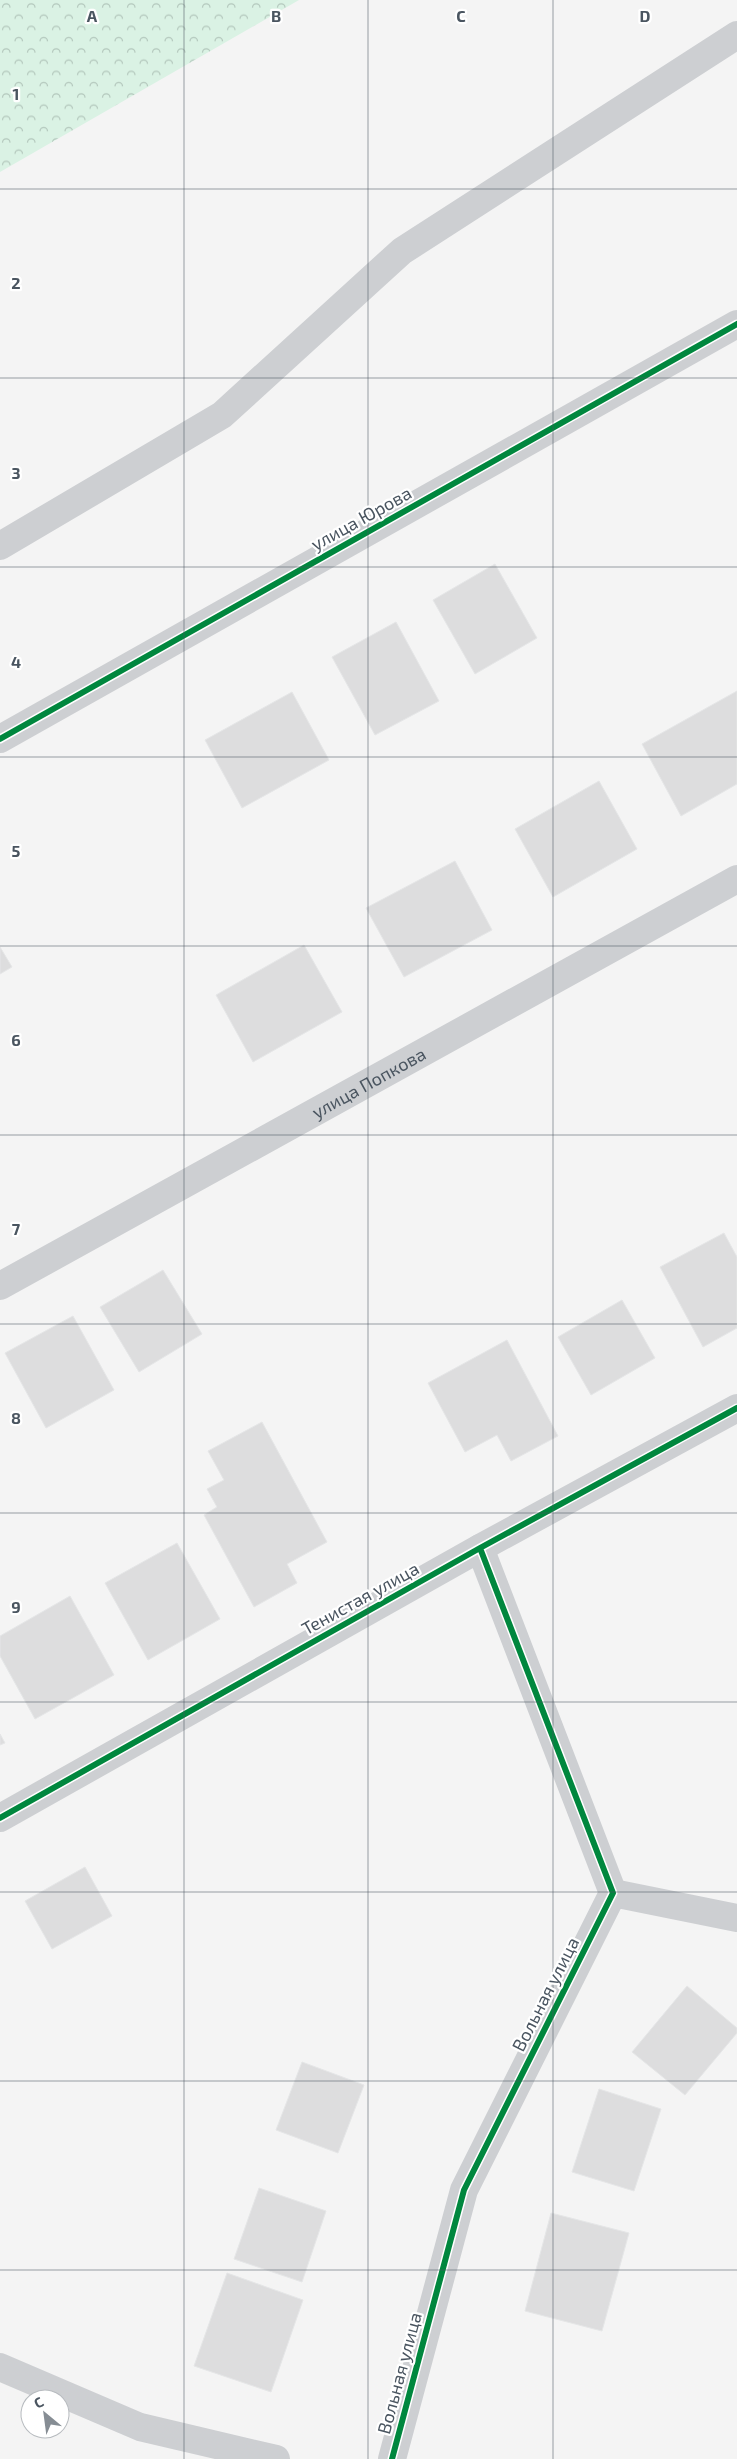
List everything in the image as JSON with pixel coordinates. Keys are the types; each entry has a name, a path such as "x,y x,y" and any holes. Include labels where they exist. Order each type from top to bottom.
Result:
{"street":[{"path":"0,546 222,415 402,251 737,35"},
{"name":"улица Юрова","path":"0,739 737,324"},
{"name":"улица Попкова","path":"0,1286 737,879"},
{"name":"Тенистая улица","path":"0,1818 480,1548 737,1408"},
{"path":"480,1548 613,1893 737,1918"},
{"name":"Вольная улица","path":"392,2459 464,2190 613,1893"},
{"path":"0,2367 140,2428 276,2459"}],"green space":[{"path":"0,0 299,0 0,172"}],"building":[{"path":"495,564 537,638 475,674 433,600"},
{"path":"396,622 439,701 375,735 332,657"},
{"path":"737,691 737,784 681,816 642,744"},
{"path":"292,692 329,760 242,808 205,740"},
{"path":"599,781 637,849 553,897 515,829"},
{"path":"455,861 492,930 404,977 366,908"},
{"path":"304,945 342,1012 253,1062 216,995"},
{"path":"0,947 12,967 0,974"},
{"path":"724,1233 737,1257 737,1328 703,1347 660,1267"},
{"path":"163,1270 202,1334 139,1372 100,1307"},
{"path":"622,1300 655,1358 591,1395 558,1337"},
{"path":"73,1316 114,1390 46,1428 5,1353"},
{"path":"507,1340 558,1436 511,1461 497,1435 465,1452 428,1383"},
{"path":"262,1422 327,1542 287,1564 297,1583 254,1607 204,1515 217,1507 207,1489 224,1480 208,1451"},
{"path":"177,1543 220,1619 148,1660 105,1583"},
{"path":"70,1596 114,1675 35,1719 0,1656 0,1636"},
{"path":"0,1734 5,1743 0,1745"},
{"path":"85,1867 112,1916 52,1949 25,1901"},
{"path":"687,1986 737,2028 737,2033 685,2095 632,2052"},
{"path":"302,2062 364,2085 338,2153 276,2130"},
{"path":"599,2089 661,2109 634,2191 572,2172"},
{"path":"259,2188 326,2211 302,2282 234,2259"},
{"path":"551,2213 629,2233 602,2331 525,2311"},
{"path":"227,2273 303,2300 271,2392 194,2366"}],"cycle path":[{"path":"0,739 737,324"},
{"path":"0,1818 480,1548 737,1408"},
{"path":"392,2459 464,2190 613,1893 480,1548"}]}
